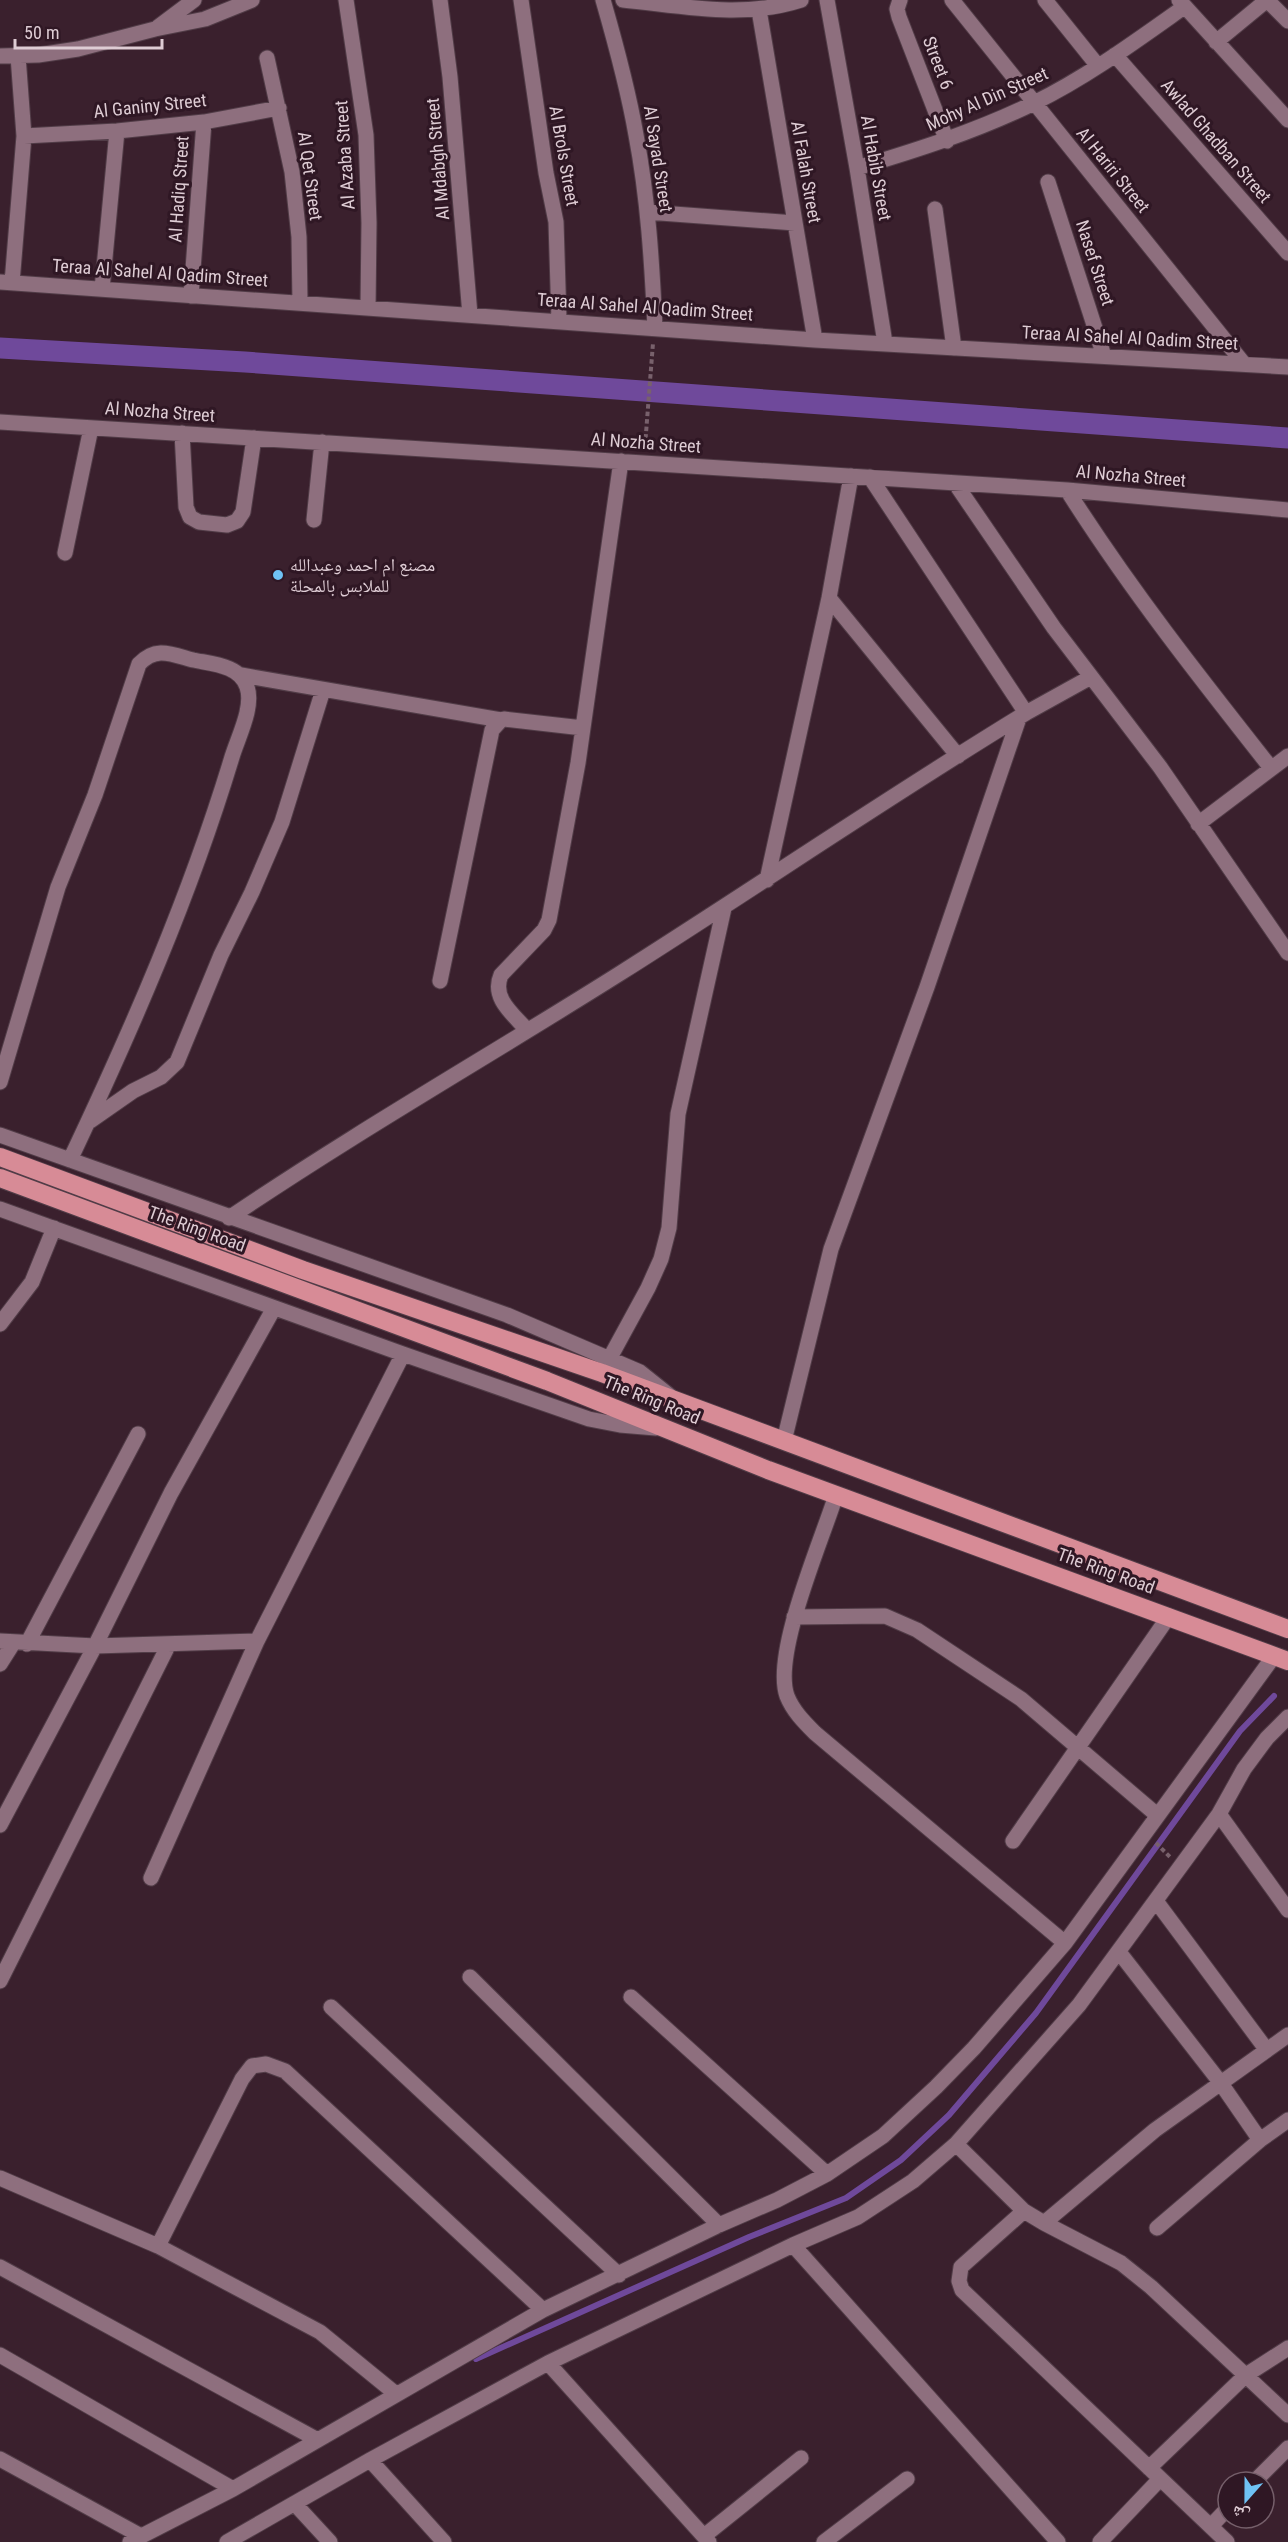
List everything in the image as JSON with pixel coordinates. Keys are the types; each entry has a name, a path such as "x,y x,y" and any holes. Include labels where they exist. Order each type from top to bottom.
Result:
{"highway":[{"name":"The Ring Road","path":"0,1157 303,1270 558,1358 606,1366 674,1400 1288,1628"},
{"name":"The Ring Road","path":"0,1178 547,1381 836,1495 1281,1659"}],"street":[{"path":"155,29 194,0"},
{"path":"0,56 78,49 205,19 252,0"},
{"name":"Al Azaba Street","path":"346,0 366,135 369,223 368,308"},
{"name":"Al Mdabgh Street","path":"440,0 450,77 470,315"},
{"name":"Al Brols Street","path":"521,0 546,173 556,222 559,320"},
{"name":"Al Sayad Street","path":"603,0 625,79 637,135 648,212 655,328"},
{"path":"623,0 727,11 759,10 791,1"},
{"name":"Al Habib Street","path":"827,0 885,344"},
{"name":"Street 6","path":"900,0 897,9 899,16 947,141"},
{"name":"Al Hariri Street","path":"952,0 1244,364"},
{"path":"1045,0 1098,66"},
{"path":"1216,42 1267,0 1288,21"},
{"path":"1182,3 1288,120"},
{"name":"Mohy Al Din Street","path":"857,168 947,141 1034,103 1115,55 1182,3"},
{"name":"Al Falah Street","path":"759,10 815,340"},
{"name":"Awlad Ghadban Street","path":"1115,55 1288,253"},
{"path":"6,282 24,136 18,56"},
{"name":"Al Qet Street","path":"267,58 292,172 299,237 300,302"},
{"name":"Al Ganiny Street","path":"24,136 117,131 204,122 279,108"},
{"name":"Al Hadiq Street","path":"191,296 204,122"},
{"path":"102,289 117,131"},
{"name":"Nasef Street","path":"1048,182 1104,356"},
{"path":"935,209 954,348"},
{"path":"648,212 795,223"},
{"name":"Teraa Al Sahel Al Qadim Street","path":"6,282 815,340 1244,364 1286,363"},
{"name":"Al Nozha Street","path":"0,422 1067,490 1288,510"},
{"path":"65,553 91,428"},
{"path":"182,433 186,507 190,517 199,522 227,525 237,521 243,512 254,438"},
{"path":"314,520 322,442"},
{"path":"527,1030 499,997 498,983 501,975 544,930 549,920 583,728 621,461"},
{"path":"767,880 829,598 851,476"},
{"path":"870,477 1023,716"},
{"path":"955,483 1054,628 1160,767 1288,953"},
{"path":"1067,490 1110,557 1159,624 1271,768"},
{"path":"829,598 958,756"},
{"path":"0,1082 58,886 95,795 140,664 148,655 162,652 228,668 241,675 501,720 583,728"},
{"path":"70,1160 131,1030 169,937 225,782 248,704 248,687 241,675"},
{"path":"229,1218 724,908 958,756 1023,716 1092,678"},
{"path":"88,1123 113,1104 161,1077 177,1062 221,955 282,822 323,690"},
{"path":"784,1441 831,1249 1023,716"},
{"path":"440,981 492,730 501,720"},
{"path":"1198,824 1288,756"},
{"path":"1,1133 229,1218 507,1315 606,1366 661,1259 666,1239 678,1114 724,908"},
{"path":"0,1209 590,1419 620,1425 665,1428"},
{"path":"0,1324 32,1282 54,1228"},
{"path":"0,1825 95,1646 171,1493 274,1308"},
{"path":"151,1878 257,1641 403,1354"},
{"path":"0,1664 138,1434"},
{"path":"836,1495 794,1617 783,1666 786,1695 797,1715 815,1733 1065,1943"},
{"path":"794,1617 885,1616 917,1630 1021,1700 1157,1815"},
{"path":"1013,1841 1169,1616"},
{"path":"14,1642 95,1646 257,1641"},
{"path":"0,1981 169,1644"},
{"path":"0,2459 136,2539 232,2489 543,2310 619,2275 718,2224 777,2200 827,2174 883,2136 936,2087 1015,2002 1065,1943 1157,1815 1281,1659"},
{"path":"227,2542 370,2460 548,2363 793,2245 858,2217 912,2181 956,2144 1079,2005 1219,1814 1244,1769 1267,1737 1288,1717"},
{"path":"1219,1814 1288,1910"},
{"path":"1156,1901 1266,2049"},
{"path":"1119,1952 1220,2082 1260,2140"},
{"path":"470,1977 718,2224"},
{"path":"631,1997 827,2174"},
{"path":"331,2007 619,2275"},
{"path":"1044,2223 1155,2130 1288,2035"},
{"path":"158,2246 242,2079 252,2066 266,2064 285,2071 543,2310"},
{"path":"1157,2228 1260,2140 1288,2120"},
{"path":"956,2144 1024,2211 1121,2263 1151,2286 1288,2415"},
{"path":"0,2178 158,2246 320,2332 396,2394"},
{"path":"1024,2211 961,2267 959,2281 962,2290 1227,2542"},
{"path":"793,2245 1058,2542"},
{"path":"0,2267 316,2439"},
{"path":"1100,2542 1155,2473 1246,2376 1288,2348"},
{"path":"0,2355 232,2489"},
{"path":"548,2363 707,2539 801,2458"},
{"path":"1266,2470 1288,2448"},
{"path":"370,2460 444,2542"},
{"path":"824,2542 907,2479"},
{"path":"295,2504 330,2542"},
{"path":"1211,2526 1216,2521"}],"path":[{"path":"644,462 651,368"},
{"path":"1155,1842 1174,1861"}],"waterway":[{"path":"0,348 245,362 1288,438"},
{"path":"476,2359 749,2237 846,2198 901,2160 949,2115 1036,2013 1240,1731 1274,1696"}],"place":[{"name":"مصنع ام احمد وعبدالله للملابس بالمحلة","path":"278,575"}]}
